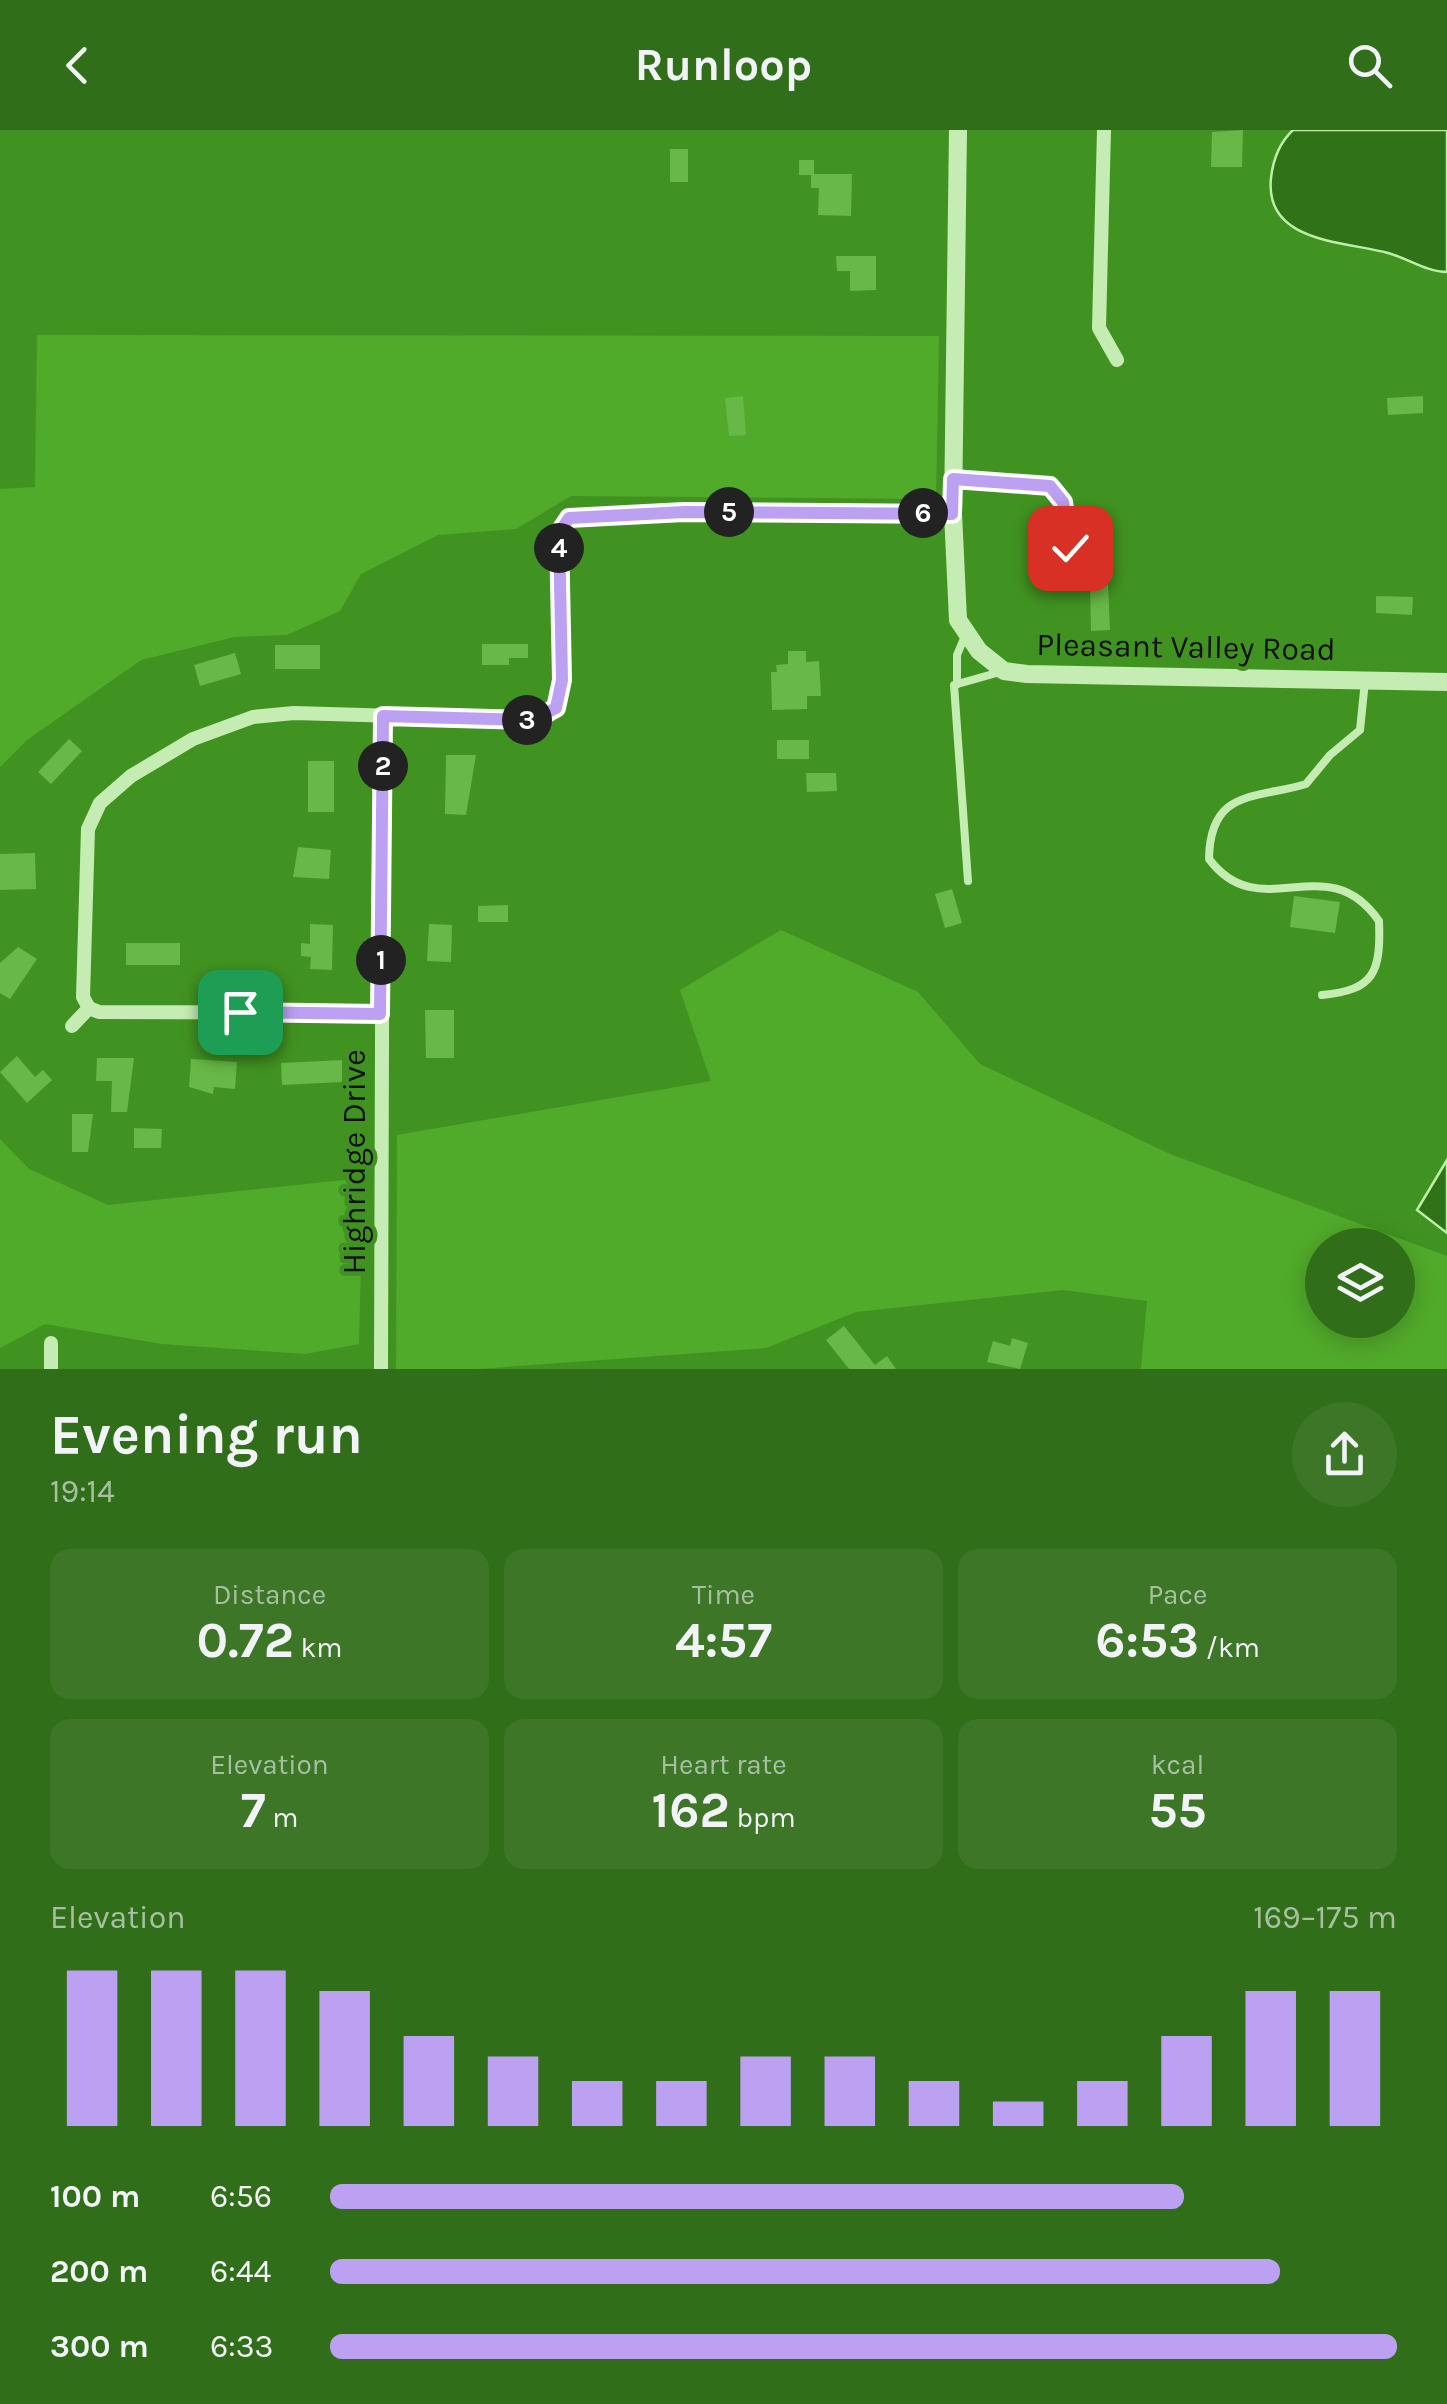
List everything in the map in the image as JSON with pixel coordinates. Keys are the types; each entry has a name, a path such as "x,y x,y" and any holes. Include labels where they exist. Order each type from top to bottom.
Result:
{"street":[{"path":"958,130 952,514 958,620 966,633"},
{"path":"1104,130 1100,328 1117,360"},
{"path":"380,1014 98,1012 89,1008 84,997 86,844 94,814 108,794 193,739 253,717 533,720 556,708 562,680 559,533 569,518 684,512 952,514"},
{"name":"Pleasant Valley Road","path":"966,633 979,651 1004,671 1106,678 1447,682"},
{"name":"Highridge Drive","path":"381,1369 383,716"},
{"path":"72,1026 89,1008"},
{"path":"51,1343 51,1369"}],"lane":[{"path":"953,479 1040,484 1058,492 1079,570"},
{"path":"966,633 956,655 956,684 958,790 968,882"},
{"path":"956,684 1004,671"},
{"path":"1322,995 1355,992 1372,976 1379,922 1364,900 1322,885 1254,890 1236,885 1210,859 1210,838 1217,819 1237,801 1253,792 1306,784 1330,755 1352,740 1360,730 1365,681"}],"shaded area":[{"path":"1293,130 1447,130 1447,272 1388,253 1330,241 1293,227 1280,215 1272,199 1271,178 1280,146"},
{"path":"37,335 939,336 936,499 571,496 516,529 438,535 361,574 340,611 287,635 234,637 141,660 27,740 0,767 0,489 35,487"},
{"path":"781,930 918,992 980,1064 1170,1154 1371,1228 1305,1228 1305,1338 1415,1338 1415,1244 1447,1256 1447,1369 1141,1369 1147,1301 1063,1290 856,1312 766,1348 478,1369 396,1369 397,1135 711,1081 680,990"},
{"path":"0,1139 29,1169 108,1205 363,1178 359,1344 305,1354 162,1344 45,1324 0,1348"},
{"path":"1447,1160 1447,1233 1417,1210"}],"building":[{"path":"1243,130 1242,167 1211,167 1212,132"},
{"path":"670,149 688,149 688,182 670,182"},
{"path":"799,160 814,160 814,174 852,174 851,216 818,215 819,188 811,188 811,175 799,175"},
{"path":"836,256 876,256 876,290 850,291 850,271 837,271"},
{"path":"743,396 746,435 729,436 725,398"},
{"path":"1423,396 1423,413 1388,415 1387,398"},
{"path":"1110,534 1110,553 1082,553 1079,535"},
{"path":"1108,584 1110,630 1091,631 1090,585"},
{"path":"1376,596 1413,597 1412,615 1376,613"},
{"path":"482,644 528,644 528,658 509,658 509,665 482,665"},
{"path":"275,645 320,645 320,669 275,669"},
{"path":"788,651 806,651 806,662 819,661 821,696 807,696 807,709 772,710 771,672 777,672 776,665 788,664"},
{"path":"235,653 241,674 200,686 194,665"},
{"path":"69,739 82,751 51,784 38,772"},
{"path":"777,740 809,740 809,759 777,759"},
{"path":"446,755 476,755 466,815 445,814"},
{"path":"308,761 334,761 334,812 308,812"},
{"path":"806,773 836,773 837,791 807,792"},
{"path":"298,847 331,850 329,879 293,877"},
{"path":"35,853 36,889 0,890 0,854"},
{"path":"952,889 962,923 945,928 935,894"},
{"path":"1294,896 1340,902 1335,933 1290,927"},
{"path":"508,905 508,922 478,922 478,906"},
{"path":"310,924 333,925 332,970 310,969 311,957 301,956 301,943 310,944"},
{"path":"429,924 452,925 451,962 427,961"},
{"path":"126,943 180,943 180,965 126,965"},
{"path":"18,947 37,959 10,999 0,993 0,963"},
{"path":"425,1010 454,1010 454,1058 426,1058"},
{"path":"17,1056 35,1077 43,1070 52,1080 27,1103 0,1072"},
{"path":"97,1058 134,1058 127,1112 111,1112 112,1081 96,1081"},
{"path":"191,1059 237,1062 235,1089 214,1087 213,1094 189,1087"},
{"path":"342,1060 342,1082 282,1085 281,1063"},
{"path":"72,1114 93,1114 88,1152 72,1152"},
{"path":"134,1128 162,1129 161,1148 134,1148"},
{"path":"844,1326 875,1365 887,1356 896,1369 849,1369 826,1340"},
{"path":"1012,1338 1028,1343 1020,1369 987,1362 993,1341 1010,1346"}],"route":[{"path":"240,1012 380,1014 383,716 533,720 550,715 560,701 559,533 569,518 684,512 952,514 953,479 1040,484 1058,492 1063,502 1070,548"}]}
